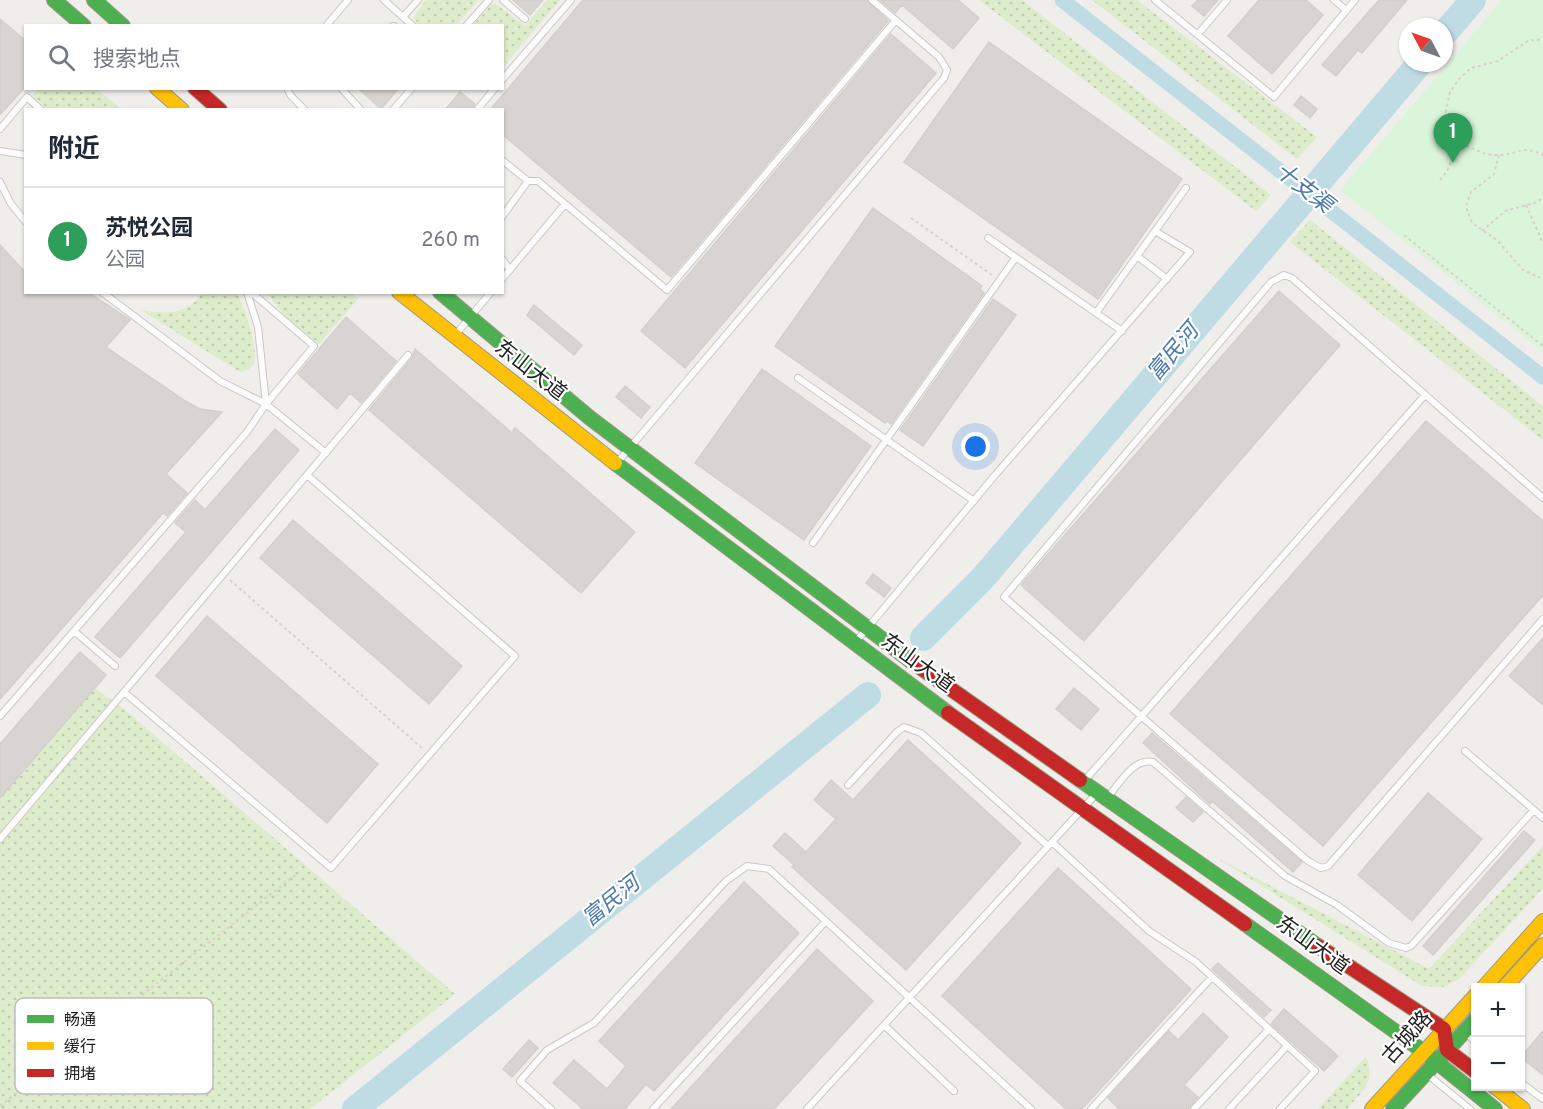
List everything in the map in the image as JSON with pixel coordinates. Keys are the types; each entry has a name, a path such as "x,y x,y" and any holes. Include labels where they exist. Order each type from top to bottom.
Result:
{"main road":[{"path":"54,0 82,24"},
{"path":"94,0 121,24"},
{"path":"160,90 180,108"},
{"path":"197,90 218,108"},
{"name":"东山大道","path":"401,294 616,465 854,644 1424,1052 1495,1109"},
{"name":"东山大道","path":"442,294 630,448 867,628 1306,938 1448,1025"},
{"path":"1487,983 1543,921"},
{"path":"1508,983 1543,945"},
{"name":"古城路","path":"1372,1109 1471,1000"},
{"name":"古城路","path":"1393,1109 1471,1024"},
{"path":"1448,1025 1447,1050 1471,1068"},
{"path":"1500,1091 1523,1109"}],"lane":[{"path":"328,24 348,0"},
{"path":"384,0 411,24"},
{"path":"403,16 418,0"},
{"path":"468,24 489,0"},
{"path":"503,0 525,19"},
{"path":"504,78 571,0"},
{"path":"616,465 944,78 947,70 939,57 872,0"},
{"path":"1155,0 1274,97 1355,0"},
{"path":"1198,34 1227,0"},
{"path":"1334,0 1346,10"},
{"path":"504,162 528,182 538,181 667,290 896,20"},
{"path":"288,90 303,108"},
{"path":"343,90 359,108"},
{"path":"395,108 410,90"},
{"path":"479,108 493,90"},
{"path":"0,129 27,97 39,108"},
{"path":"0,152 24,155"},
{"path":"0,182 11,204 24,220"},
{"path":"504,214 528,182"},
{"path":"1096,313 1186,188"},
{"path":"504,277 565,204"},
{"path":"854,644 974,501 1190,252 1155,231"},
{"path":"988,238 1122,331"},
{"path":"1137,256 1167,279"},
{"path":"813,543 1016,257"},
{"path":"504,262 510,270"},
{"path":"1543,498 1292,278 1284,275 1271,282 1004,597 1308,861 1321,868 1328,866 1543,619"},
{"path":"105,294 220,381 266,404 326,453"},
{"path":"250,294 258,327 266,404"},
{"path":"0,716 247,432 266,404 314,346 251,294"},
{"path":"453,337 489,294"},
{"path":"0,839 408,355"},
{"path":"798,378 974,501"},
{"path":"1083,782 1425,395"},
{"path":"124,692 331,868 515,656 307,475"},
{"path":"74,631 115,666"},
{"path":"848,785 904,727 921,733 1149,931 1196,962 1315,1071 1280,1109"},
{"path":"1465,751 1543,818"},
{"path":"807,1109 1083,808 1102,796 1137,763 1144,760 1153,762 1285,876 1337,905 1389,943 1406,948 1411,946 1534,810"},
{"path":"551,1109 519,1080 547,1050 594,1023 726,881 747,866 769,869 1031,1109"},
{"path":"652,1109 826,921"},
{"path":"1091,1109 1212,976"},
{"path":"884,1025 954,1091"},
{"path":"1448,1025 1471,1038"},
{"path":"1194,1109 1269,1029"},
{"path":"1229,1109 1287,1046"},
{"path":"1413,1064 1470,1109"},
{"path":"1525,1085 1543,1100"}],"path":[{"path":"1440,180 1449,168 1452,156 1444,120 1446,106 1450,92 1459,79 1471,69 1498,61 1528,41 1543,39"},
{"path":"1449,140 1462,142 1484,154 1499,155 1519,148 1543,155"},
{"path":"1499,155 1494,174 1471,192 1466,207 1472,223 1497,240 1522,270 1543,279"},
{"path":"1482,231 1504,211 1538,202 1543,197"},
{"path":"1526,204 1543,243"},
{"path":"911,218 999,280"},
{"path":"1404,235 1543,346"},
{"path":"223,574 429,755"},
{"path":"138,998 298,873"},
{"path":"0,1106 15,1094"}],"green space":[{"path":"426,0 479,0 457,24 419,24 413,18"},
{"path":"547,0 560,0 504,66 504,24 474,24 491,5 496,4 525,26"},
{"path":"979,0 1022,0 1271,195 1256,211"},
{"path":"1092,0 1137,0 1317,137 1297,159"},
{"path":"1502,0 1543,0 1543,352 1340,190 1441,72 1453,72 1453,57"},
{"path":"37,90 98,90 120,108 47,108 32,96"},
{"path":"1310,220 1543,406 1543,440 1290,242"},
{"path":"201,294 237,294 253,340 255,359 253,366 242,372 237,370 141,310 175,312 190,306"},
{"path":"268,294 352,294 358,299 319,344 284,315"},
{"path":"95,688 124,709 455,994 310,1109 0,1109 0,798"},
{"path":"1543,846 1543,888 1459,979 1443,987 1422,986 1214,856 1429,969"},
{"path":"1366,1056 1369,1065 1369,1079 1358,1097 1347,1109 1318,1109"}],"building":[{"path":"513,0 543,0 530,15"},
{"path":"583,0 867,0 888,21 671,277 504,136 504,108 492,108"},
{"path":"880,0 958,0 979,18 953,49 902,5 895,13"},
{"path":"1198,0 1218,0 1204,16 1192,6"},
{"path":"1259,0 1306,0 1323,15 1272,74 1228,36"},
{"path":"1379,0 1407,0 1362,53 1358,50 1336,76 1322,65"},
{"path":"0,19 24,39 24,88 0,115"},
{"path":"891,34 936,73 685,368 641,331"},
{"path":"989,42 1182,179 1098,299 904,162"},
{"path":"360,90 397,90 380,108"},
{"path":"460,92 475,104 473,108 447,108"},
{"path":"1301,96 1317,109 1310,118 1294,105"},
{"path":"873,208 982,286 980,289 984,293 891,424 887,421 885,423 775,346"},
{"path":"0,245 24,271 24,294 91,294 130,320 106,347 187,402 200,409 222,412 166,474 187,493 167,516 163,513 0,699"},
{"path":"1279,291 1340,345 1084,641 1021,585"},
{"path":"993,299 1016,315 923,446 900,430"},
{"path":"534,305 582,345 574,355 527,315"},
{"path":"346,317 396,361 361,403 350,393 337,409 298,374"},
{"path":"415,349 512,433 515,428 635,532 581,593 369,410 412,358"},
{"path":"762,369 871,446 804,540 695,463"},
{"path":"625,386 650,407 641,418 616,397"},
{"path":"1426,421 1543,521 1543,595 1323,846 1170,714"},
{"path":"275,429 299,450 120,658 95,637 186,532 175,523 195,500 205,510"},
{"path":"293,520 462,666 429,704 260,558"},
{"path":"873,574 891,588 884,597 866,583"},
{"path":"207,616 378,764 327,823 156,676"},
{"path":"1543,638 1543,705 1509,676"},
{"path":"80,652 106,675 0,798 0,744"},
{"path":"1074,688 1099,709 1081,730 1056,709"},
{"path":"1152,733 1302,862 1293,872 1212,801 1210,804 1143,743"},
{"path":"908,740 1021,843 906,970 792,867 794,865 773,846 785,833 806,852 836,819 814,800 831,780 853,800"},
{"path":"1428,793 1482,839 1412,921 1358,875"},
{"path":"1186,797 1203,812 1193,822 1176,808"},
{"path":"1524,831 1535,840 1433,955 1423,946"},
{"path":"1058,868 1191,989 1082,1109 1066,1109 942,996"},
{"path":"744,882 799,933 654,1091 646,1084 625,1109 583,1109 553,1083 574,1060 607,1089 626,1066 599,1041"},
{"path":"817,949 873,1001 774,1109 671,1109"},
{"path":"1218,963 1271,1010 1264,1017 1212,969"},
{"path":"1284,1009 1338,1056 1324,1071 1271,1024"},
{"path":"1203,1013 1228,1037 1184,1085 1198,1097 1188,1109 1119,1109 1108,1098 1169,1031 1178,1040"},
{"path":"1543,1031 1543,1075 1525,1060 1525,1052"},
{"path":"529,1040 538,1048 512,1077 503,1069"}],"waterway":[{"name":"十支渠","path":"1062,0 1543,377"},
{"name":"富民河","path":"1453,23 1473,0"},
{"name":"富民河","path":"923,638 983,578 1412,72"},
{"name":"富民河","path":"355,1109 868,695"}],"traffic: fast":[{"path":"54,0 82,24"},
{"path":"94,0 121,24"},
{"path":"442,294 590,418 911,661"},
{"path":"615,463 948,713"},
{"path":"1080,780 1318,946"},
{"path":"1245,924 1424,1052 1495,1109"},
{"path":"1393,1109 1471,1024"}],"traffic: slow":[{"path":"159,90 180,108"},
{"path":"402,294 615,463"},
{"path":"1487,983 1543,921"},
{"path":"1509,983 1543,945"},
{"path":"1372,1109 1471,1000"},
{"path":"1500,1091 1523,1109"}],"traffic: jam":[{"path":"197,90 218,108"},
{"path":"911,661 1080,780"},
{"path":"948,713 1245,924"},
{"path":"1318,946 1444,1029 1447,1050 1471,1068"}],"place":[{"name":"苏悦公园","path":"1453,163"}]}
